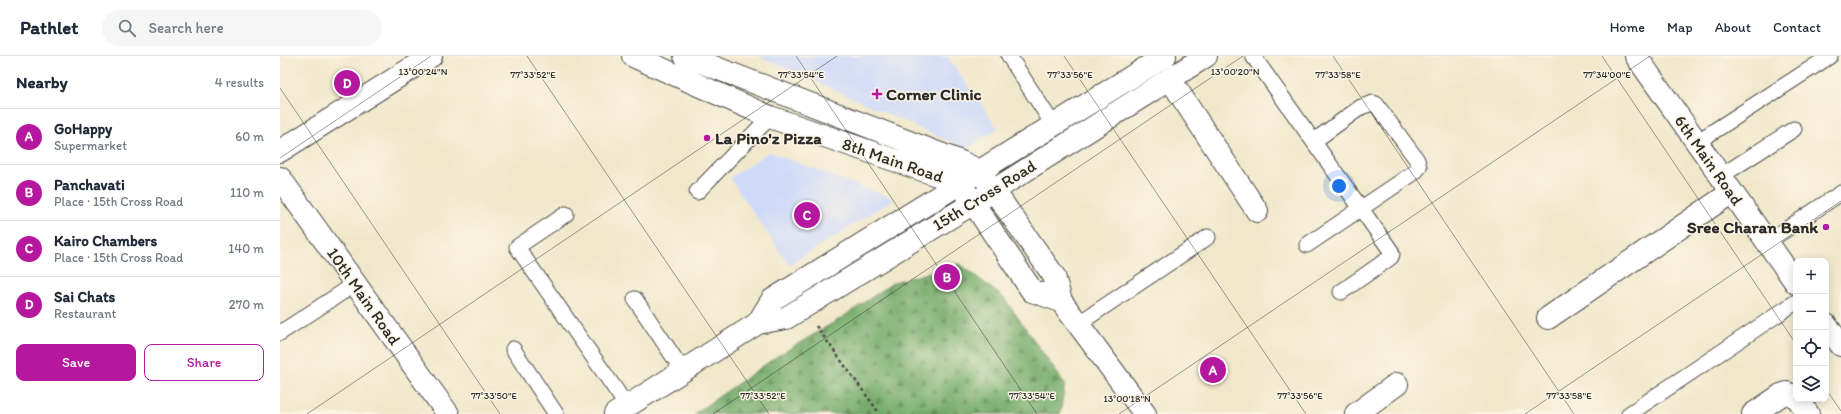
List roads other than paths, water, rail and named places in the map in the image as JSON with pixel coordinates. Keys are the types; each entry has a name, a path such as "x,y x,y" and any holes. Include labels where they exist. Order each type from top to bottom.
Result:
{"street":[{"path":"280,151 431,56"},
{"name":"8th Main Road","path":"633,56 770,118 960,183 1032,291 1061,301"},
{"name":"8th Main Road","path":"685,56 961,162 980,171"},
{"name":"15th Cross Road","path":"758,323 772,300 1165,56"},
{"name":"15th Cross Road","path":"621,410 758,323 786,318 993,191 1206,56"},
{"name":"6th Main Road","path":"1636,56 1793,279"},
{"path":"1170,79 1257,211"},
{"path":"980,171 1054,276 1061,301 1145,414"},
{"name":"10th Main Road","path":"280,178 448,414"},
{"path":"1548,318 1727,184"},
{"path":"1829,329 1841,345"},
{"path":"1356,414 1397,384"},
{"path":"1753,414 1781,395 1786,393 1793,396"},
{"path":"1800,402 1808,414"}],"lane":[{"path":"1009,56 1054,126"},
{"path":"1253,56 1362,208 1392,254 1341,292"},
{"path":"1697,142 1830,56"},
{"path":"1307,245 1415,172 1419,167 1417,160 1376,104 1373,103 1361,107 1314,141"},
{"path":"697,192 770,118"},
{"path":"1727,184 1794,129"},
{"path":"1767,242 1841,193"},
{"path":"566,214 517,247 621,410"},
{"path":"1078,324 1208,237"},
{"path":"280,333 355,284"},
{"path":"635,299 683,371"},
{"path":"1629,414 1793,304"},
{"path":"513,349 556,414"}],"place":[{"name":"Sai Chats","path":"347,83"},
{"name":"Corner Clinic","path":"877,94"},
{"name":"La Pino'z Pizza","path":"707,138"},
{"name":"Kairo Chambers","path":"807,215"},
{"name":"Sree Charan Bank","path":"1826,227"},
{"name":"Panchavati","path":"947,277"},
{"name":"GoHappy","path":"1213,370"}]}
